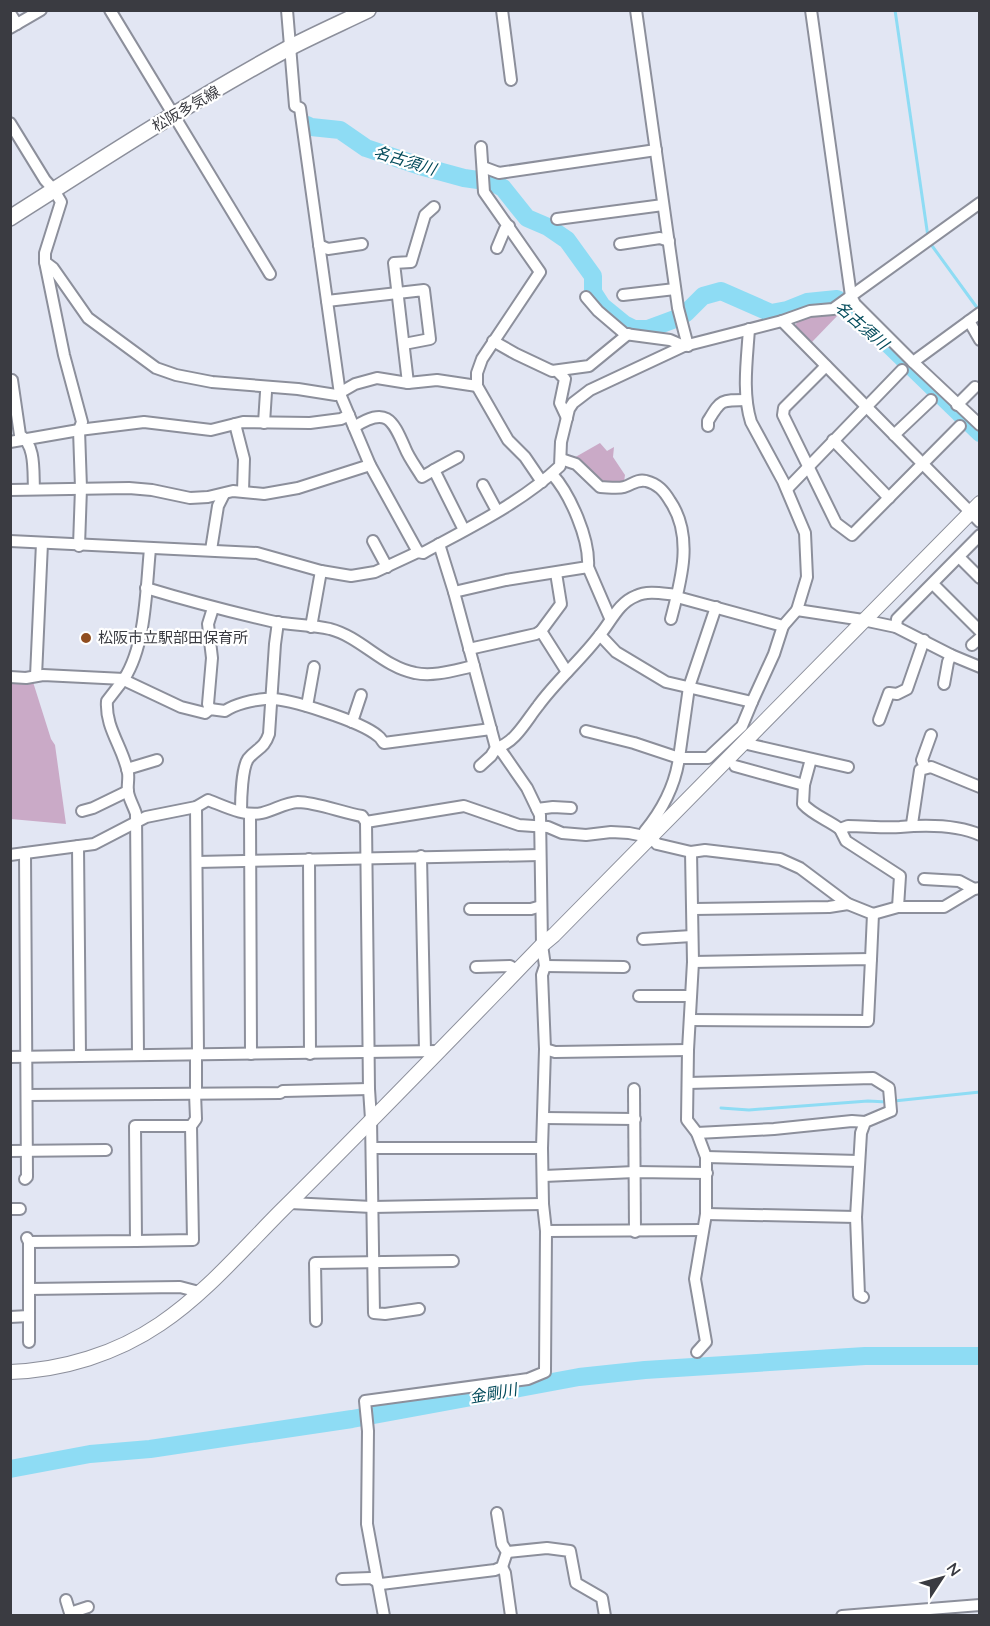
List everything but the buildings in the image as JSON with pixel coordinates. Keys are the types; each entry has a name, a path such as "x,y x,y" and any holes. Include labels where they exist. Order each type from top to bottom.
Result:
{"main road":[{"name":"松阪多気線","path":"10,218 174,115 290,48 368,10"}],"street":[{"path":"10,13 14,26 41,10"},
{"path":"110,10 270,274"},
{"path":"287,10 296,106 300,108 340,394 370,465 418,552"},
{"path":"502,10 511,80"},
{"path":"636,10 675,289 686,346"},
{"path":"811,10 850,296 855,304 913,362 980,425"},
{"path":"10,123 45,180 62,202 45,253 45,262 64,355 82,422 79,430 81,488 79,546"},
{"path":"481,147 484,191 540,272 478,366 477,386 508,440 525,457 542,482"},
{"path":"483,170 500,173 656,150"},
{"path":"10,542 257,553 321,571 357,576 387,567 418,552 423,553 464,530 552,474 560,466 561,442 573,403 590,390 686,346 782,321 810,311 833,309 980,203"},
{"path":"557,219 663,205"},
{"path":"408,383 394,263 411,262 425,215 434,207"},
{"path":"497,248 505,229 509,226"},
{"path":"620,244 660,238 669,241"},
{"path":"319,245 328,249 362,244"},
{"path":"45,262 53,268 88,318 156,368 176,375 212,382 298,389 336,395 355,384 377,378 408,383 437,380 477,386"},
{"path":"623,296 675,289"},
{"path":"327,301 424,290 430,339 404,344"},
{"path":"586,297 598,311 625,334 670,340 686,346"},
{"path":"913,362 980,313"},
{"path":"10,1372 49,1368 114,1349 160,1324 199,1292 290,1203 371,1119 432,1051 554,935 863,620 976,512 923,465 782,321"},
{"path":"967,323 980,340"},
{"path":"586,731 634,742 679,758 708,758 742,726 774,654 783,626 797,609 807,577 804,533 786,489 751,422 746,400 749,329"},
{"path":"494,341 548,370 557,371 590,366 628,334"},
{"path":"826,366 784,408 783,415 836,523 852,535 960,426"},
{"path":"786,489 902,370"},
{"path":"557,371 566,379 560,403 567,418"},
{"path":"12,380 20,435 30,445 34,489"},
{"path":"957,405 975,387"},
{"path":"264,423 266,392"},
{"path":"708,426 708,421 717,406 724,400 746,400"},
{"path":"894,435 931,400"},
{"path":"10,442 144,422 211,430 235,424 310,423 341,419 349,415"},
{"path":"354,427 374,417 388,420 397,429 406,451 422,477 459,457"},
{"path":"235,424 244,459 243,491"},
{"path":"833,440 889,498"},
{"path":"561,459 576,464 600,487 624,487 642,480 650,482 663,491 678,514 683,538 683,564 671,619"},
{"path":"10,490 129,488 190,498 208,497 233,491 264,494 298,488 370,465"},
{"path":"434,470 464,530"},
{"path":"552,474 584,533 588,567 610,618"},
{"path":"483,485 497,511"},
{"path":"211,550 218,506 224,494"},
{"path":"208,497 218,506"},
{"path":"896,627 897,619 980,535"},
{"path":"373,541 387,567"},
{"path":"36,676 42,543"},
{"path":"384,1616 367,1524 368,1431 365,1401 528,1379 545,1372 546,1231 542,1148 545,1049 542,975 545,966 542,945 540,855 542,828 537,809 527,788 502,752 496,748 439,544"},
{"path":"138,1056 136,814 128,791 126,769 117,741 111,731 107,701 129,672 142,627 150,549"},
{"path":"959,556 980,578"},
{"path":"454,592 506,580 588,567"},
{"path":"311,627 321,571"},
{"path":"469,649 541,631 561,604 556,573"},
{"path":"933,584 980,631"},
{"path":"146,588 213,608 341,633 380,655 395,667 416,674 434,674 474,666"},
{"path":"480,766 496,748 504,745 522,727 600,635 610,618 634,596 646,593 677,596 783,626"},
{"path":"716,607 689,687 677,772 666,802 645,831 650,837 657,844 691,852 705,850 780,859 800,868 848,904 873,914 913,905 944,907 977,889"},
{"path":"210,710 208,704 212,658 208,624 213,608"},
{"path":"797,609 896,627 980,667"},
{"path":"251,1054 251,860 246,812 245,766 249,758 265,745 269,734 278,622"},
{"path":"541,631 567,672"},
{"path":"600,635 616,652 666,682 752,702"},
{"path":"879,720 889,693 897,694 908,689 924,640"},
{"path":"944,684 951,655"},
{"path":"308,706 314,667"},
{"path":"10,677 124,679 181,707 205,712 225,711 231,707 272,699 308,706 352,722 378,736 384,743 491,729"},
{"path":"352,722 361,695"},
{"path":"925,768 922,760 931,735"},
{"path":"743,743 848,767"},
{"path":"811,759 804,785 803,804 811,813 824,818 840,829 846,840 900,876 898,907"},
{"path":"126,769 157,760"},
{"path":"735,766 804,785"},
{"path":"912,824 920,770 932,766 980,787"},
{"path":"82,811 128,791"},
{"path":"10,855 100,842 153,815 196,807 208,800 260,814 283,804 309,803 362,816 366,822 367,858 369,1089 375,1313 385,1314 419,1309"},
{"path":"366,822 464,806 519,825 548,827 562,833 586,835 629,832 650,837"},
{"path":"29,1342 27,1239 194,1240 191,1126 196,1119 196,807"},
{"path":"537,809 571,808"},
{"path":"840,829 848,826 901,827 912,824 921,827 955,828 980,835"},
{"path":"78,846 80,1056"},
{"path":"691,852 694,909 687,1120 697,1133 706,1157 707,1173 706,1214 694,1280 706,1342 697,1352"},
{"path":"25,853 27,1095 27,1177 25,1179"},
{"path":"197,862 540,855"},
{"path":"421,856 432,1051"},
{"path":"309,859 310,1054"},
{"path":"924,879 959,881 977,889"},
{"path":"694,909 829,908 848,904"},
{"path":"470,909 531,909 542,906"},
{"path":"690,1020 868,1021 873,914"},
{"path":"643,939 692,936"},
{"path":"693,962 872,959"},
{"path":"476,967 510,966 517,970"},
{"path":"545,966 624,967"},
{"path":"639,996 690,996"},
{"path":"545,1049 555,1052 688,1050"},
{"path":"10,1057 432,1051"},
{"path":"688,1083 873,1078 889,1088 891,1111 865,1122 852,1121 697,1133"},
{"path":"27,1095 280,1093 282,1091 369,1089"},
{"path":"634,1089 635,1232"},
{"path":"544,1118 635,1119"},
{"path":"863,1297 859,1294 856,1216 861,1133 865,1122"},
{"path":"136,1241 135,1125 191,1126"},
{"path":"372,1148 542,1148"},
{"path":"10,1151 106,1150"},
{"path":"706,1157 859,1161"},
{"path":"544,1176 635,1172 707,1173"},
{"path":"290,1203 372,1207 543,1204"},
{"path":"706,1214 856,1216"},
{"path":"546,1231 702,1230"},
{"path":"316,1321 315,1263 453,1261"},
{"path":"29,1289 180,1287 199,1292"},
{"path":"10,1317 29,1316"},
{"path":"497,1513 502,1544 507,1552"},
{"path":"507,1552 547,1548 570,1551 576,1583 602,1598 605,1616"},
{"path":"507,1552 502,1567 505,1573 511,1616"},
{"path":"342,1579 371,1578 381,1584 495,1570 502,1567"},
{"path":"66,1600 70,1614 88,1607"},
{"path":"842,1616 980,1605"}],"shaded area":[{"path":"834,311 840,313 811,343 794,327 798,321"},
{"path":"600,443 607,451 614,447 613,457 625,475 624,482 616,484 602,481 572,459"},
{"path":"11,680 33,682 55,745 66,824 11,819"}],"waterway":[{"path":"895,10 928,237"},
{"name":"名古須川","path":"307,125 340,130 366,148 464,178 492,182 503,188 527,218 548,227 567,240 593,276 593,292 602,306 634,329 648,329 675,319 686,313 703,296 721,291 771,313 787,310 807,302 837,299 853,310 980,433"},
{"path":"930,243 978,309"},
{"path":"894,1101 980,1092"},
{"path":"721,1108 749,1110 868,1101 887,1102"},
{"name":"金剛川","path":"10,1469 90,1454 150,1449 352,1419 579,1377 645,1370 865,1356 980,1356"}],"place":[{"name":"松阪市立駅部田保育所","path":"86,638"}]}
